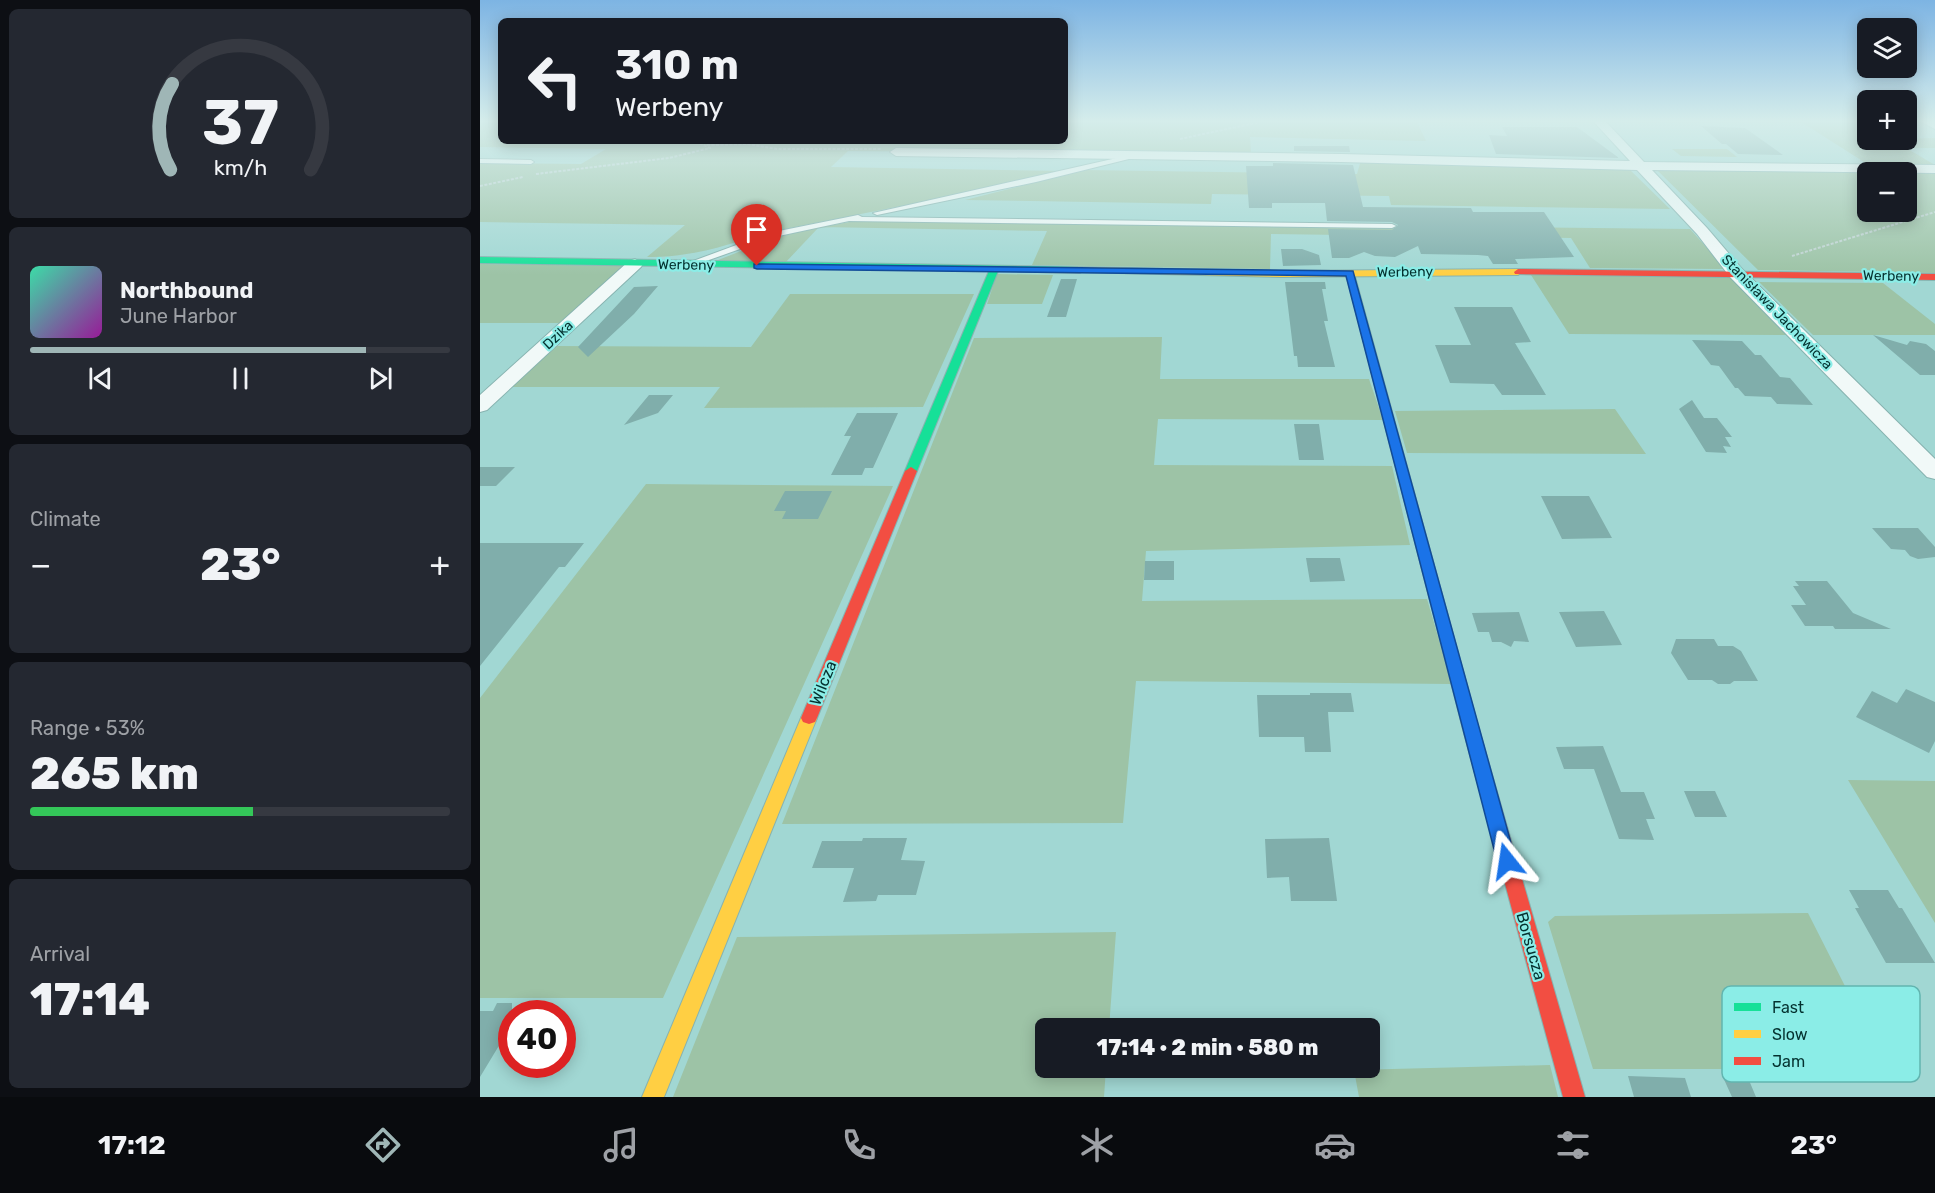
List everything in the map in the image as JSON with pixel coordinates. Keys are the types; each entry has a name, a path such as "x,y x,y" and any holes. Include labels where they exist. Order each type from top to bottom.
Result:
{"street":[{"name":"Stanisława Jachowicza","path":"1648,173 1702,231 1736,273 1935,472"},
{"name":"Werbeny","path":"480,260 994,270 1736,273 1935,277"},
{"name":"Dzika","path":"480,406 635,264"},
{"name":"Wilcza","path":"653,1097 994,270"},
{"name":"Borsucza","path":"1350,273 1469,721 1574,1097"}],"lane":[{"path":"687,265 772,235 1065,173"},
{"path":"850,219 1392,226"}],"path":[{"path":"533,175 547,173"},
{"path":"480,186 525,176"},
{"path":"1787,258 1935,212"}],"green space":[{"path":"480,173 1056,173 760,234 704,251 675,256 647,257 685,225 480,222"},
{"path":"1071,173 1633,173 1670,209 1391,205 1389,196 1212,194 1211,204 965,200"},
{"path":"1660,173 1857,173 1857,222 1917,222 1917,173 1935,173 1935,273 1758,270"},
{"path":"861,220 1398,228 1398,226 1690,229 1726,269 1590,268 1571,238 1271,234 1270,269 1032,265 1047,231 821,227"},
{"path":"819,227 785,263 713,262 787,233"},
{"path":"480,264 626,266 561,323 480,323"},
{"path":"997,274 1053,275 1042,304 987,304"},
{"path":"1531,275 1729,275 1787,335 1569,334"},
{"path":"1759,282 1883,283 1935,324 1935,335 1813,335"},
{"path":"790,294 974,294 923,407 704,408 720,387 511,387 555,346 751,347"},
{"path":"1162,337 1160,379 1369,379 1383,420 1158,419 1154,465 1392,466 1410,545 1146,551 1142,601 1427,599 1452,684 1136,681 1123,823 782,824 974,338"},
{"path":"1615,409 1646,454 1407,453 1395,411"},
{"path":"646,484 893,486 663,998 480,998 480,698"},
{"path":"1848,780 1935,781 1935,923"},
{"path":"1808,913 1845,986 1722,986 1722,1069 1593,1069 1548,922 1555,916"},
{"path":"1116,932 1110,1018 1035,1018 1035,1078 1105,1078 1104,1097 673,1097 737,937"},
{"path":"1550,1065 1558,1097 1359,1097 1355,1078 1380,1078 1380,1069"}],"building":[{"path":"1247,173 1355,173 1363,207 1471,208 1473,212 1544,212 1574,257 1515,259 1518,264 1493,264 1488,256 1421,254 1418,246 1395,257 1375,256 1364,252 1349,258 1332,258 1328,229 1392,230 1398,225 1392,222 1327,221 1325,203 1272,203 1272,208 1249,208"},
{"path":"1281,249 1302,249 1319,255 1321,265 1283,266"},
{"path":"1061,279 1077,279 1066,317 1047,317"},
{"path":"1285,282 1325,282 1326,289 1322,289 1328,321 1324,321 1335,367 1298,367 1297,356 1294,356"},
{"path":"658,286 634,314 588,357 578,347 634,287"},
{"path":"1454,307 1512,307 1531,342 1515,343 1546,395 1502,395 1494,384 1450,383 1435,345 1471,345"},
{"path":"1873,335 1907,345 1910,341 1926,344 1935,351 1935,375 1920,375"},
{"path":"1692,340 1742,341 1755,355 1761,355 1780,377 1790,378 1813,405 1777,404 1771,397 1745,396 1738,388 1735,388 1719,366 1711,365"},
{"path":"649,395 673,395 658,413 624,425"},
{"path":"1692,400 1704,418 1717,418 1732,437 1725,437 1731,447 1723,446 1727,453 1706,452 1679,409"},
{"path":"857,413 898,413 873,468 865,468 862,475 831,475 851,436 844,436"},
{"path":"1294,424 1319,424 1324,460 1299,460"},
{"path":"480,467 515,467 496,486 480,486"},
{"path":"785,491 832,491 818,519 782,519 786,511 774,511"},
{"path":"1541,496 1589,496 1612,538 1562,539"},
{"path":"1872,528 1918,528 1935,547 1935,557 1918,559 1910,556 1905,550 1891,549"},
{"path":"480,543 584,543 565,567 559,567 480,666"},
{"path":"1306,558 1340,558 1345,581 1310,582"},
{"path":"1145,561 1174,561 1174,580 1144,580"},
{"path":"1795,581 1827,581 1853,613 1891,629 1835,629 1833,626 1805,626 1791,605 1806,605 1793,586 1799,586"},
{"path":"1604,611 1622,645 1576,647 1559,612"},
{"path":"1519,612 1529,642 1514,641 1511,647 1501,642 1492,642 1489,632 1478,632 1472,613"},
{"path":"1676,639 1714,639 1718,646 1733,646 1741,651 1758,681 1718,684 1712,680 1688,680 1671,653"},
{"path":"1906,689 1935,702 1935,741 1929,753 1856,717 1872,691 1897,703"},
{"path":"1310,693 1351,693 1354,712 1328,712 1331,752 1305,752 1304,737 1259,737 1257,695 1310,695"},
{"path":"1603,746 1621,792 1644,792 1655,819 1646,819 1654,840 1619,839 1594,769 1564,769 1556,747"},
{"path":"1684,791 1715,791 1727,817 1695,817"},
{"path":"863,838 907,838 901,860 925,861 916,895 878,895 876,901 843,902 854,868 812,868 822,841 862,841"},
{"path":"1329,838 1337,901 1291,901 1289,877 1267,878 1265,839"},
{"path":"1849,890 1888,890 1899,908 1902,908 1935,963 1886,963 1855,908 1859,908"},
{"path":"498,1003 498,1047 480,1077 480,1011 493,1011"},
{"path":"1628,1076 1685,1078 1691,1097 1634,1097"},
{"path":"1725,1082 1750,1082 1756,1097 1732,1097"}],"traffic: fast":[{"path":"480,260 1080,270"},
{"path":"911,471 994,270"},
{"path":"1350,273 1472,733"}],"traffic: slow":[{"path":"1080,270 1281,274 1518,272"},
{"path":"653,1097 809,718"}],"traffic: jam":[{"path":"1518,272 1935,277"},
{"path":"809,718 911,471"},
{"path":"1472,733 1574,1097"}],"route":[{"path":"757,266 1281,274 1350,273 1507,861"}]}
